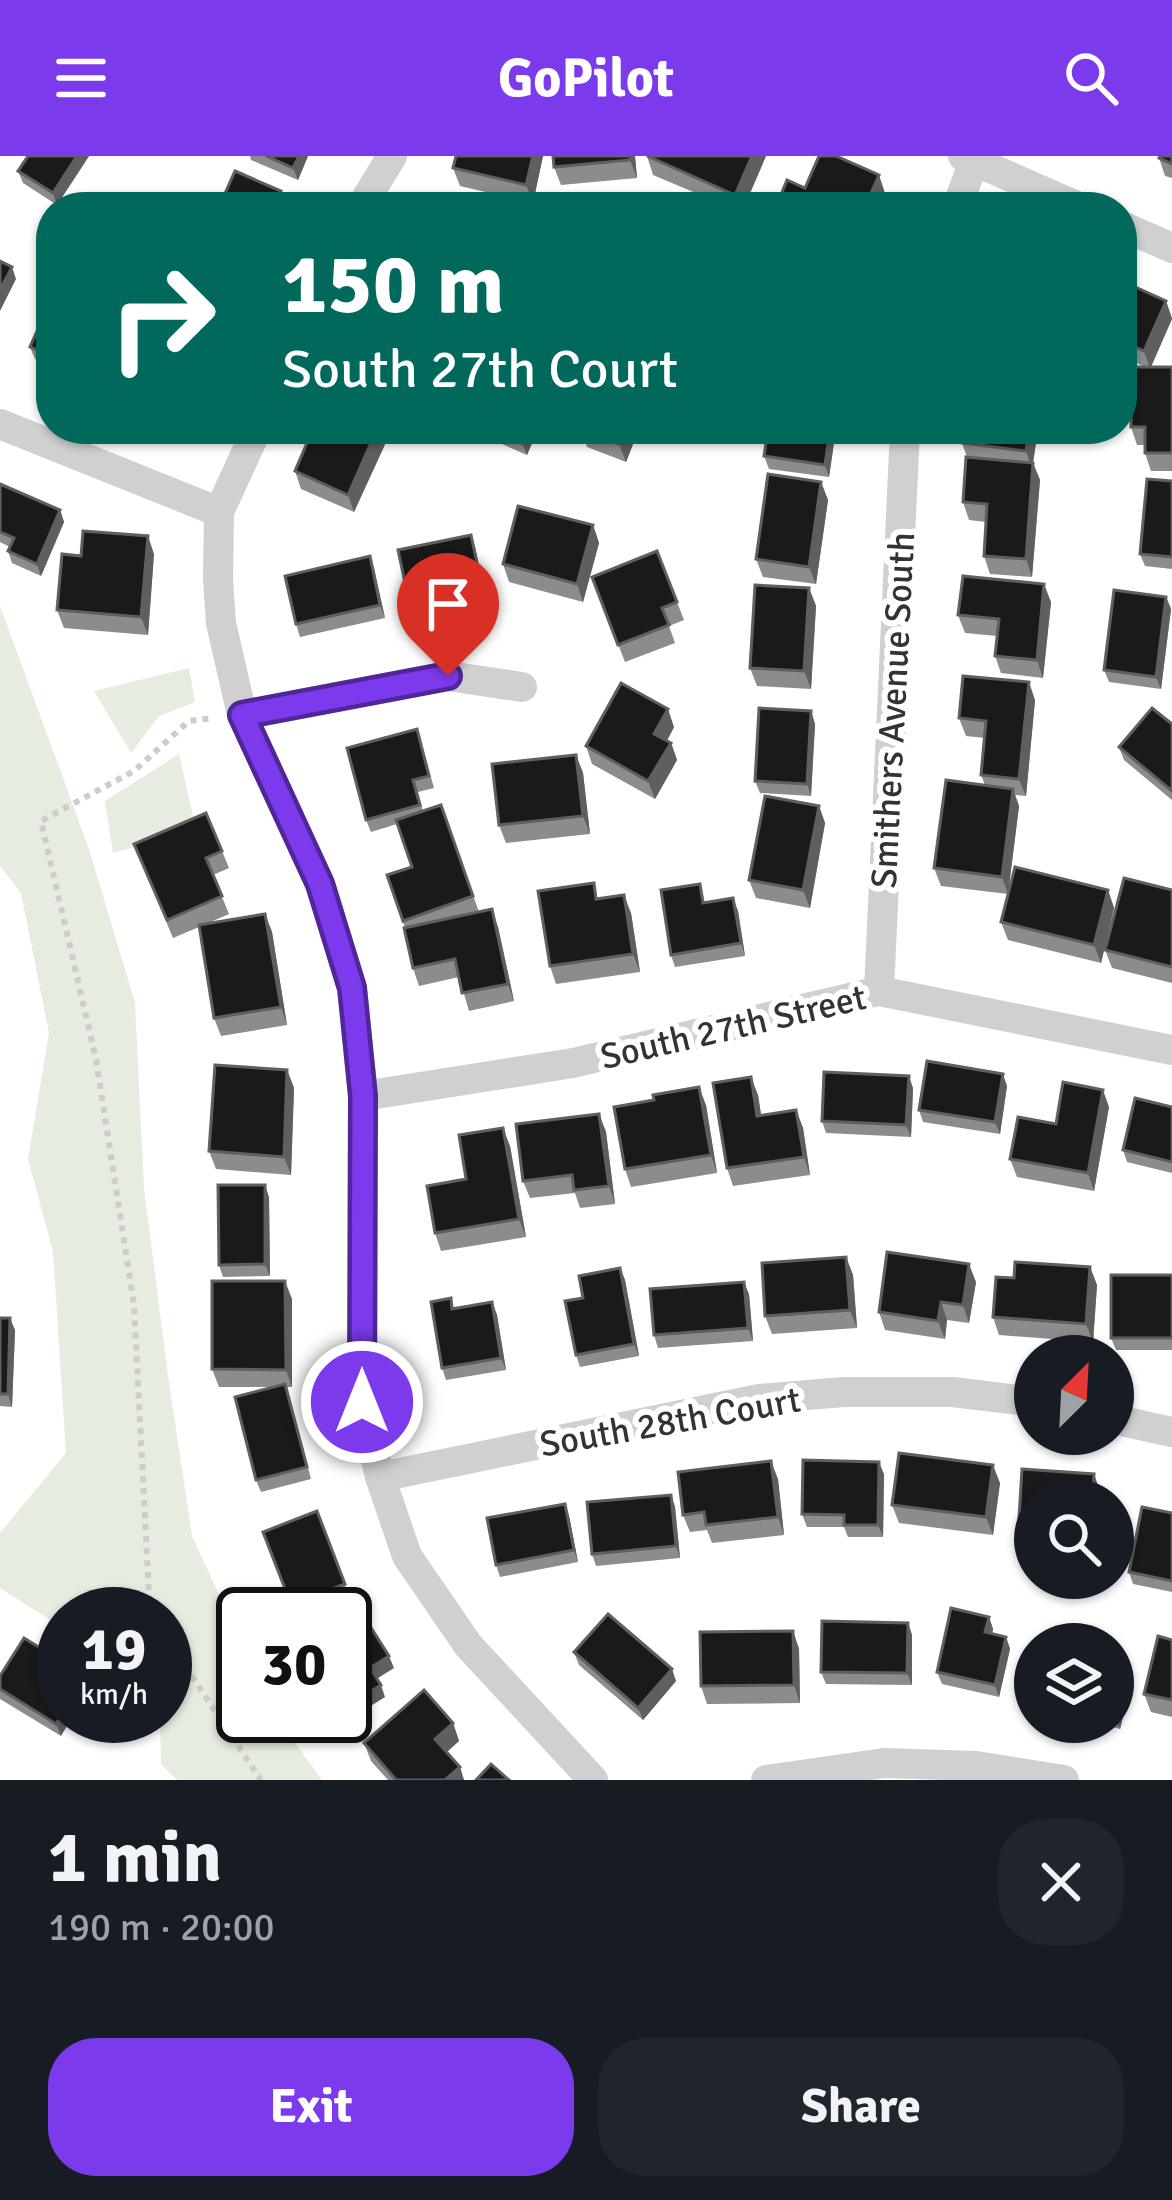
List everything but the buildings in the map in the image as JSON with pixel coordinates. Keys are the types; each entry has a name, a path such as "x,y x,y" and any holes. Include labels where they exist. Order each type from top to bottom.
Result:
{"street":[{"path":"370,192 392,156"},
{"path":"961,192 969,159 1044,192"},
{"path":"1137,233 1172,248"},
{"path":"0,424 36,438"},
{"path":"50,444 219,512"},
{"path":"250,444 219,512 221,623 242,715 320,884 352,988 363,1096 362,1402 380,1477 407,1556 468,1645 593,1780"},
{"name":"Smithers Avenue South","path":"879,991 904,444"},
{"path":"242,715 448,676 522,687"},
{"name":"South 27th Street","path":"363,1096 573,1063 879,991 1172,1050"},
{"name":"South 28th Court","path":"380,1477 759,1399 844,1392 952,1392 1014,1399"},
{"path":"1134,1424 1172,1432"},
{"path":"766,1780 884,1763 976,1766 1064,1780"}],"path":[{"path":"149,1587 134,1305 96,1059 41,820 134,771 189,721 242,715"},
{"path":"192,1676 261,1780"}],"shaded area":[{"path":"0,606 89,849 135,1003 144,1188 168,1376 192,1536 216,1588 216,1743 295,1743 322,1780 177,1780 161,1764 161,1743 192,1743 192,1587 36,1587 36,1611 0,1588 0,1533 66,1453 53,1252 28,1159 49,1033 21,893 0,866"},
{"path":"189,668 195,702 159,716 131,753 94,691"},
{"path":"179,754 196,830 113,853 105,801"}],"route":[{"path":"362,1402 363,1096 352,988 320,884 242,715 448,676"}]}
